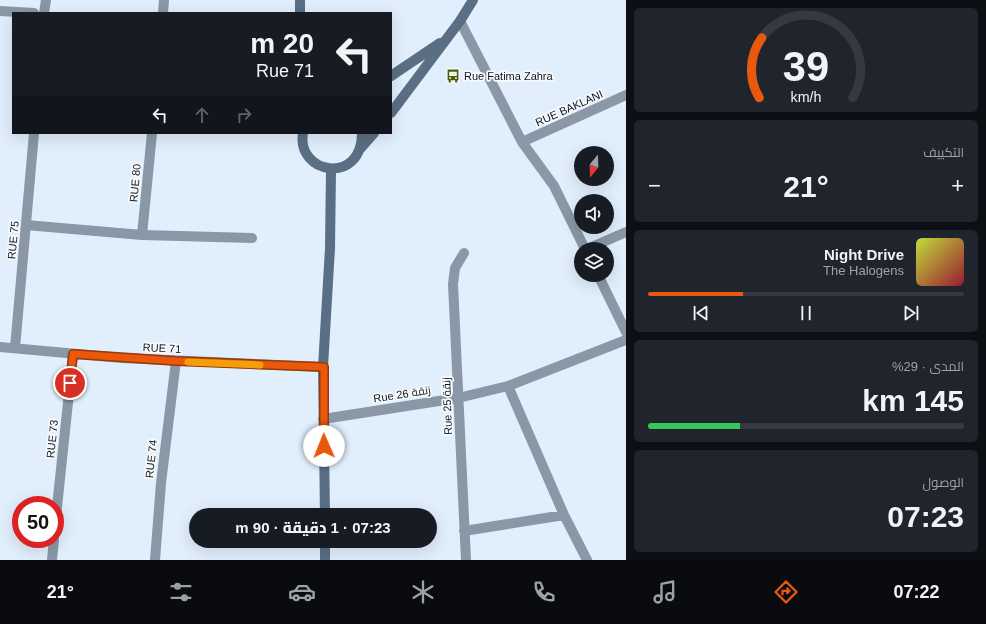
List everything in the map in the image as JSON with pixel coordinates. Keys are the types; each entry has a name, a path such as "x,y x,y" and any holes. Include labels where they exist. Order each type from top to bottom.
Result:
{"main road":[{"path":"300,0 300,12"},
{"path":"392,111 460,21 473,0"},
{"path":"392,75 448,37"},
{"path":"303,134 304,150 310,159 320,166 331,169 350,164 357,157 361,148 373,134"},
{"path":"361,148 362,134"},
{"path":"324,508 324,367 330,248 331,169"},
{"path":"325,548 325,560"}],"street":[{"path":"44,12 46,0"},
{"path":"163,12 164,0"},
{"path":"0,11 17,12"},
{"path":"460,21 522,142 554,186 582,242"},
{"name":"RUE BAKLANI","path":"522,142 626,95"},
{"name":"RUE 75","path":"15,348 34,134"},
{"name":"RUE 80","path":"142,235 152,134"},
{"path":"26,225 142,235 252,238"},
{"path":"602,242 626,232"},
{"name":"Rue 25 زنقة","path":"464,253 455,268 453,284 466,560"},
{"path":"601,282 626,332"},
{"name":"Rue 26 زنقة","path":"323,419 458,398 508,386 626,340"},
{"name":"RUE 71","path":"0,347 176,361 324,367"},
{"name":"RUE 73","path":"58,496 73,354"},
{"name":"RUE 74","path":"155,560 161,483 176,361"},
{"path":"508,386 564,515 587,560"},
{"path":"464,531 564,515"},
{"path":"52,560 53,548"}],"slow traffic":[{"path":"188,362 260,365"}],"place":[{"name":"Rue Fatima Zahra","path":"453,76"}],"route":[{"path":"70,383 73,354 176,361 324,367 324,446"}]}
